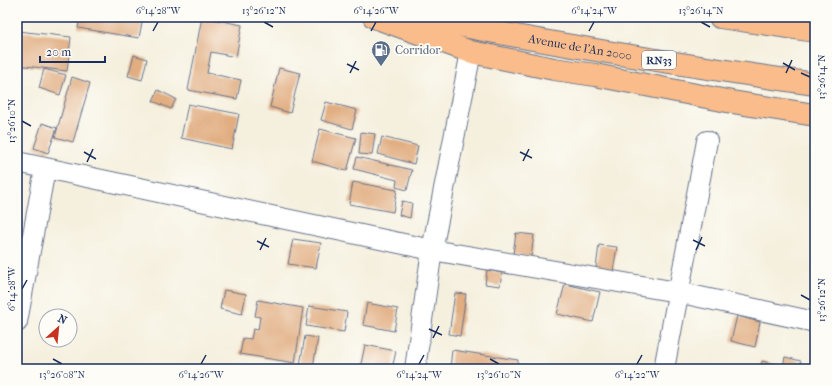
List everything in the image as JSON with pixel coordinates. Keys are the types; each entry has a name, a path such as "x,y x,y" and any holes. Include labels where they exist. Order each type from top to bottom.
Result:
{"main road":[{"path":"374,17 471,52 732,102 815,115"},
{"name":"Avenue de l'An 2000","path":"418,17 504,34 815,84"},
{"path":"720,17 815,32"},
{"path":"792,17 815,28"}],"street":[{"path":"415,369 432,250 471,52"},
{"path":"664,369 706,141"},
{"path":"17,162 432,250 677,292 815,322"},
{"path":"17,322 45,169"}],"building":[{"path":"80,17 143,17 139,38 78,28"},
{"path":"202,17 242,25 236,57 211,52 207,73 241,80 237,99 188,90"},
{"path":"18,31 71,37 67,71 17,65"},
{"path":"134,55 147,59 142,80 128,76"},
{"path":"279,68 300,73 290,113 270,107"},
{"path":"44,69 66,75 60,95 39,88"},
{"path":"72,77 90,83 73,142 55,137"},
{"path":"158,90 176,99 171,109 153,101"},
{"path":"326,102 357,110 352,129 321,120"},
{"path":"188,104 239,114 232,149 181,138"},
{"path":"42,123 57,128 48,153 34,148"},
{"path":"320,129 356,138 347,171 312,161"},
{"path":"361,132 375,134 372,155 359,154"},
{"path":"382,137 418,146 414,164 378,154"},
{"path":"357,157 412,170 407,190 396,187 397,180 354,169"},
{"path":"353,182 397,190 393,212 349,204"},
{"path":"402,201 412,203 410,218 399,215"},
{"path":"516,233 534,235 531,257 513,254"},
{"path":"293,239 321,243 316,268 288,264"},
{"path":"599,245 617,247 613,271 596,268"},
{"path":"487,270 502,273 500,286 485,284"},
{"path":"565,284 600,292 593,322 557,314"},
{"path":"224,290 246,294 242,314 220,309"},
{"path":"455,293 466,294 460,336 449,334"},
{"path":"258,300 303,308 295,363 240,354 243,338 251,339 253,329 258,330 260,317 255,316"},
{"path":"367,303 398,309 394,331 363,325"},
{"path":"309,306 347,312 344,332 306,326"},
{"path":"737,316 760,322 755,347 731,341"},
{"path":"305,336 318,338 313,367 300,365"},
{"path":"365,345 396,351 392,369 360,369"},
{"path":"452,350 518,360 517,369 450,369"},
{"path":"785,357 801,361 799,369 760,369 762,361 783,366"}],"place":[{"name":"Corridor","path":"381,67"}]}
